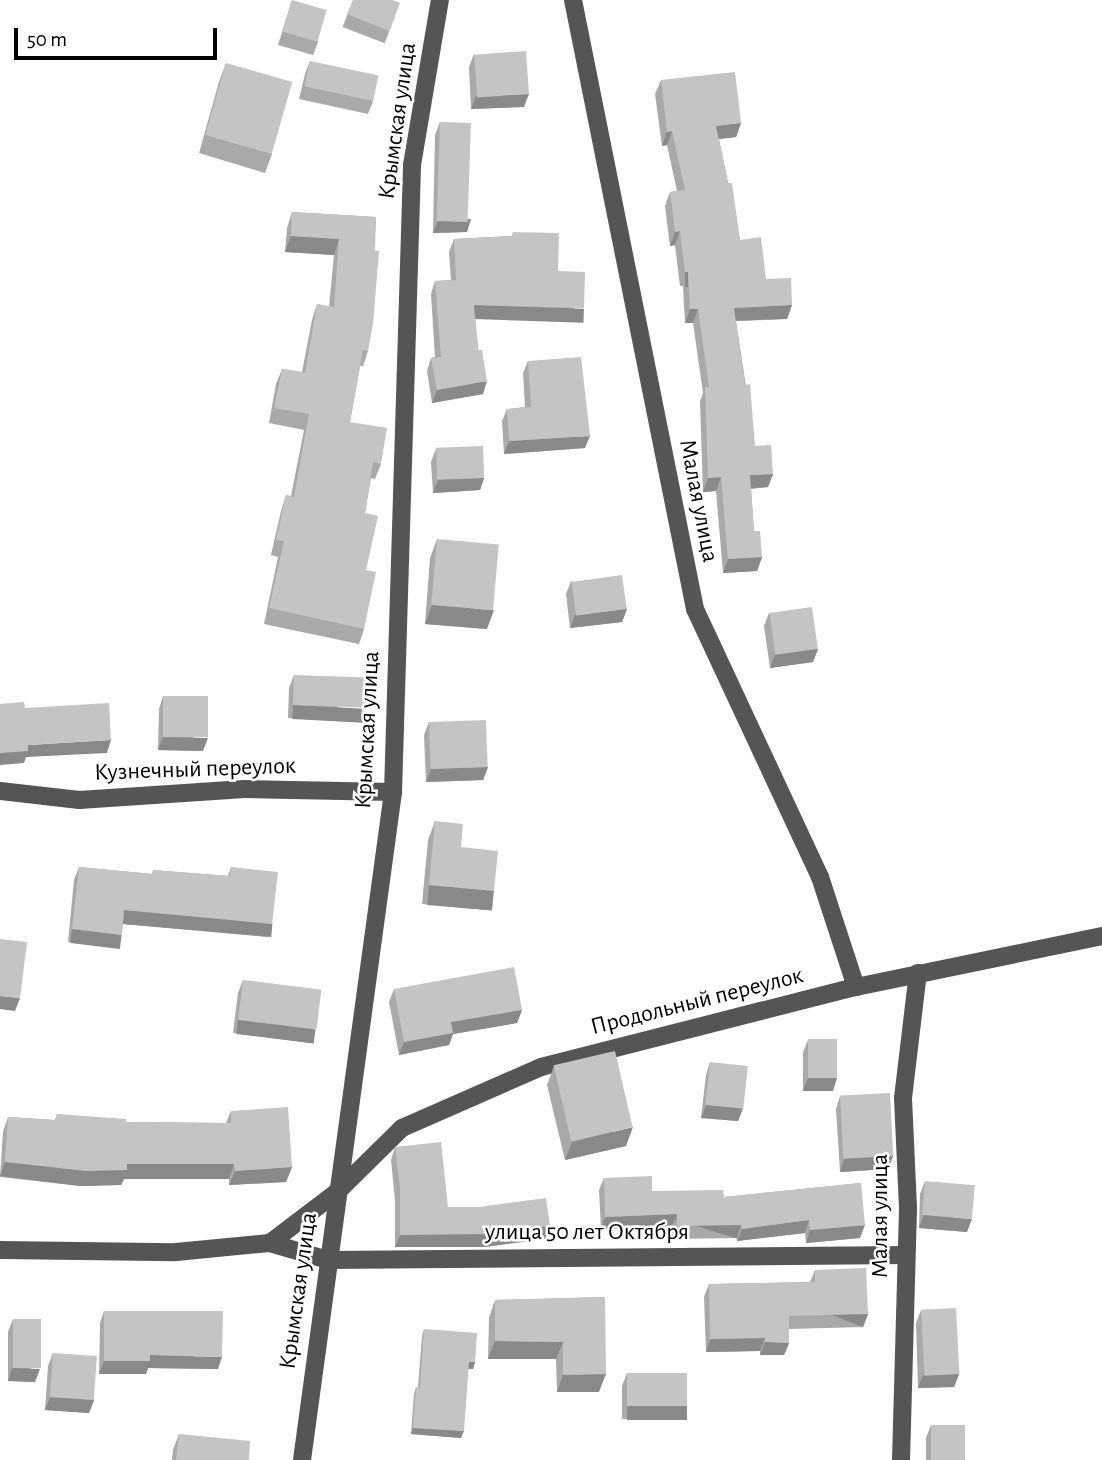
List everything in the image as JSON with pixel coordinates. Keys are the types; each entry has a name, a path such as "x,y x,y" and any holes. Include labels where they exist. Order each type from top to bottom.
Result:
{"street":[{"name":"Крымская улица","path":"302,1460 393,792 412,166 440,0"},
{"name":"Малая улица","path":"573,0 695,609 820,877 856,986"},
{"name":"Кузнечный переулок","path":"0,791 79,800 245,789 393,792"},
{"name":"Продольный переулок","path":"337,1192 402,1128 541,1068 856,986 1102,936"},
{"name":"Малая улица","path":"901,1460 906,1255 903,1098 918,973"},
{"path":"270,1242 337,1192"},
{"name":"улица 50 лет Октября","path":"0,1250 176,1252 270,1242 328,1260 906,1255"}],"building":[{"path":"292,0 327,10 318,42 283,32"},
{"path":"353,0 392,0 400,3 389,31 347,14"},
{"path":"526,51 529,94 477,98 474,55"},
{"path":"310,61 378,76 373,101 305,86"},
{"path":"226,63 292,82 272,154 205,135"},
{"path":"735,72 741,123 716,126 728,183 732,183 740,240 761,237 766,279 791,278 792,305 734,308 745,385 750,384 755,446 771,445 773,474 750,475 754,531 760,531 762,557 728,559 721,477 708,478 705,387 709,387 698,309 690,309 688,272 685,272 680,231 675,232 670,192 685,190 672,131 667,132 661,80"},
{"path":"440,122 471,123 468,222 437,221"},
{"path":"292,212 376,217 375,251 379,251 373,324 368,351 363,350 350,422 387,428 381,464 373,462 365,513 378,516 366,570 376,572 364,629 269,608 284,541 276,540 286,495 294,497 309,414 274,408 282,369 305,373 317,304 334,307 339,239 291,236"},
{"path":"513,232 559,233 558,271 585,272 584,308 474,305 478,350 482,350 487,381 437,390 431,358 441,357 435,281 456,280 454,239 513,236"},
{"path":"581,357 590,436 509,441 507,409 531,407 528,361"},
{"path":"483,446 484,478 437,480 436,448"},
{"path":"437,539 499,544 493,610 431,605"},
{"path":"622,575 627,609 576,616 571,582"},
{"path":"812,607 818,649 775,655 769,613"},
{"path":"294,675 366,678 365,707 293,705"},
{"path":"163,696 208,696 208,737 163,737"},
{"path":"24,702 25,708 109,703 111,740 28,745 28,751 0,753 0,704"},
{"path":"486,720 488,767 431,769 429,722"},
{"path":"435,821 463,824 461,847 498,851 494,891 429,885"},
{"path":"79,867 153,874 153,870 230,876 231,867 278,872 272,924 124,910 122,935 72,929"},
{"path":"0,939 27,942 20,998 0,996"},
{"path":"514,967 522,1010 451,1022 453,1033 404,1042 394,989"},
{"path":"243,980 321,990 317,1029 238,1020"},
{"path":"808,1039 837,1039 837,1078 808,1078"},
{"path":"615,1051 633,1127 571,1141 554,1065"},
{"path":"710,1062 748,1066 743,1109 706,1105"},
{"path":"890,1093 893,1156 843,1159 840,1096"},
{"path":"288,1107 292,1167 235,1171 234,1164 127,1164 127,1170 86,1171 5,1162 8,1117 56,1120 57,1114 126,1119 126,1122 231,1123 231,1111"},
{"path":"441,1142 448,1207 479,1207 546,1198 550,1226 489,1234 400,1235 400,1188 395,1147"},
{"path":"652,1176 652,1191 723,1190 724,1197 861,1183 865,1225 810,1230 809,1220 742,1229 741,1225 677,1226 677,1214 605,1217 604,1178"},
{"path":"925,1181 975,1185 972,1219 922,1215"},
{"path":"866,1268 868,1314 789,1316 789,1343 765,1342 765,1338 710,1339 709,1284 815,1282 815,1270"},
{"path":"605,1297 606,1374 563,1375 563,1342 495,1341 495,1300"},
{"path":"956,1308 959,1374 925,1376 921,1310"},
{"path":"104,1311 223,1311 222,1357 150,1355 150,1361 104,1361"},
{"path":"13,1319 41,1319 41,1368 13,1368"},
{"path":"424,1329 477,1333 475,1362 469,1362 464,1431 413,1428 416,1387 420,1387"},
{"path":"53,1353 97,1356 94,1400 50,1397"},
{"path":"627,1373 687,1373 687,1406 627,1406"},
{"path":"931,1425 965,1425 965,1460 931,1460"},
{"path":"179,1434 250,1441 249,1460 176,1460"}]}
